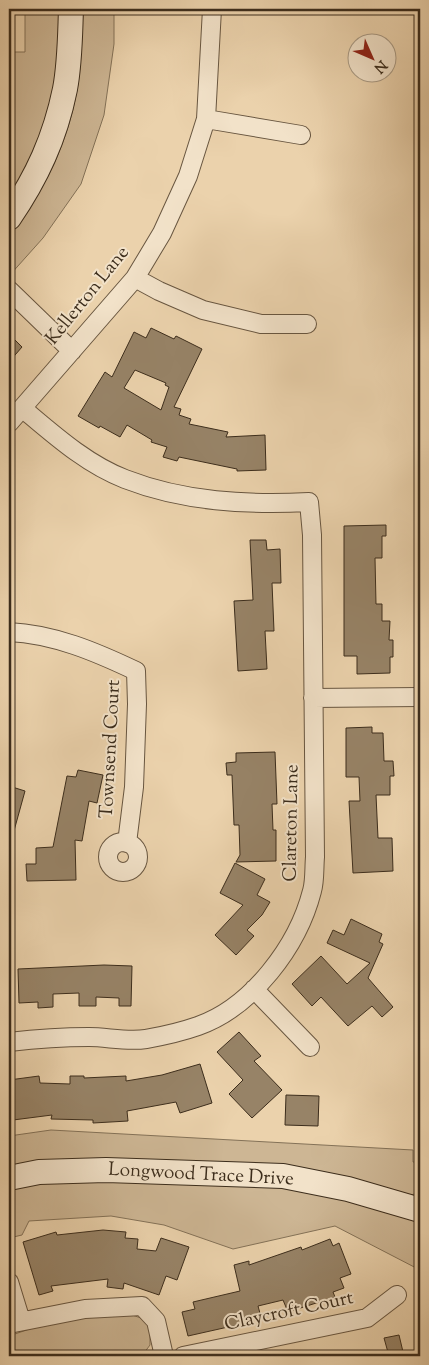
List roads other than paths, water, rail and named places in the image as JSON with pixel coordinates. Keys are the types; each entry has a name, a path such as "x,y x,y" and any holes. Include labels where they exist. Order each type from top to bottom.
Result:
{"street":[{"path":"9,218 32,182 53,136 65,89 71,9"},
{"name":"Kellerton Lane","path":"9,423 135,278 162,233 188,176 206,119 212,9"},
{"path":"206,119 301,135"},
{"path":"135,278 159,291 203,310 261,324 307,324"},
{"path":"9,290 72,351"},
{"name":"Clareton Lane","path":"9,1042 89,1037 143,1039 174,1034 199,1026 219,1015 254,989 289,944 303,919 313,890 315,857 312,536 309,502 262,504 205,499 160,490 124,479 91,461 22,408"},
{"name":"Townsend Court","path":"9,632 58,640 96,652 136,671 137,704 134,787 127,842"},
{"path":"313,698 420,697"},
{"path":"254,989 310,1047"},
{"name":"Longwood Trace Drive","path":"9,1178 40,1172 106,1170 283,1176 348,1189 412,1206 420,1210"},
{"path":"9,1282 15,1323 85,1309 142,1306 156,1321 164,1356"},
{"name":"Claycroft Court","path":"183,1356 367,1318 397,1295"}]}
